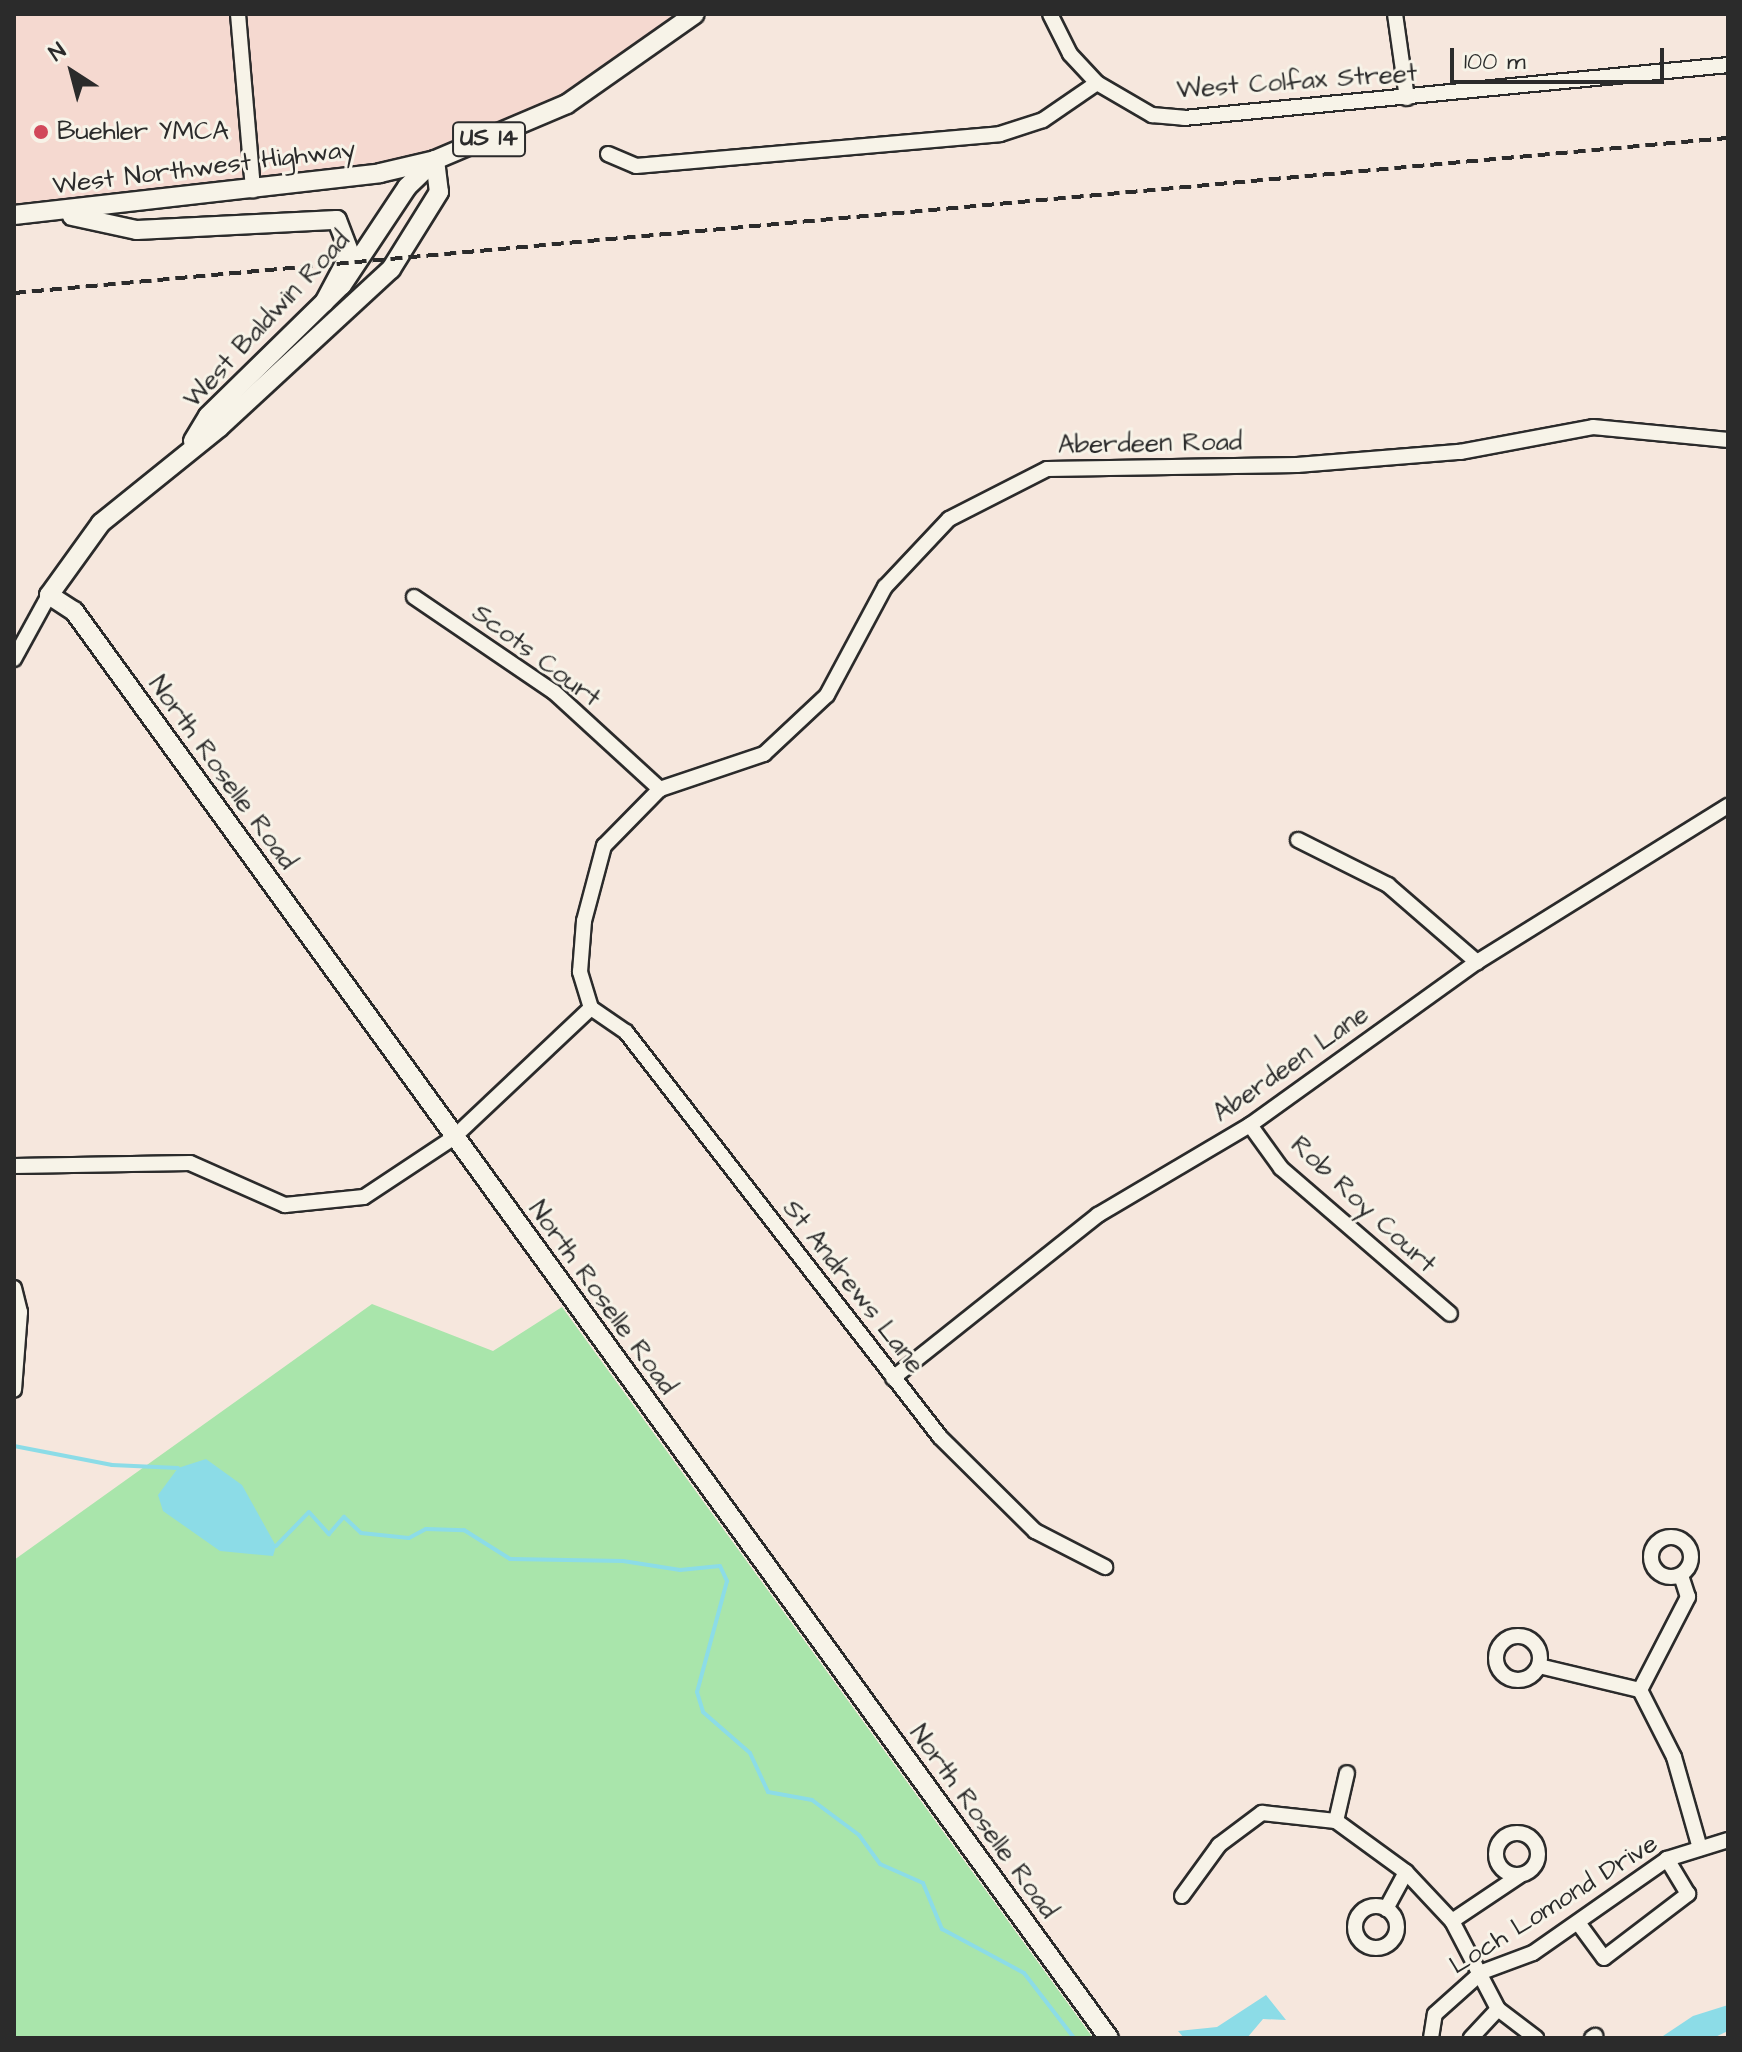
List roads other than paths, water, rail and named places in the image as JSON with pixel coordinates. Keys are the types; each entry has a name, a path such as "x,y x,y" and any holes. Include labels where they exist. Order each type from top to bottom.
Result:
{"main road":[{"name":"West Northwest Highway","path":"14,215 253,190 435,160 567,104 695,14"},
{"name":"West Baldwin Road","path":"190,445 208,416 324,303 361,262 407,187 435,160"},
{"name":"West Baldwin Road","path":"49,595 93,531 190,445 220,427 391,269 439,192 435,160"},
{"path":"53,212 137,230 337,220 350,254 324,303"},
{"name":"North Roselle Road","path":"49,595 74,611 453,1138 1109,2038"}],"street":[{"path":"238,14 253,190"},
{"name":"West Colfax Street","path":"1050,14 1070,54 1097,83 1152,115 1184,118 1728,65"},
{"path":"1395,14 1407,98"},
{"path":"608,154 636,166 1000,134 1043,120 1097,83"},
{"name":"Aberdeen Road","path":"591,1008 580,972 584,921 604,846 660,789 764,754 827,695 885,587 949,519 1047,469 1297,465 1460,452 1593,427 1728,440"},
{"path":"14,659 49,595"},
{"name":"Scots Court","path":"414,597 554,692 660,789"},
{"name":"Aberdeen Lane","path":"893,1378 1098,1215 1250,1125 1477,962 1728,806"},
{"path":"1298,840 1388,885 1477,962"},
{"path":"14,1166 190,1163 285,1205 364,1197 453,1138 591,1008"},
{"name":"St Andrews Lane","path":"591,1008 626,1032 893,1378 1021,1519 1105,1567"},
{"name":"Rob Roy Court","path":"1250,1125 1281,1168 1450,1314"},
{"path":"14,1288 20,1312 14,1390"},
{"path":"1640,1690 1688,1597 1681,1575"},
{"path":"1539,1666 1640,1690 1674,1757 1700,1848"},
{"path":"1336,1821 1347,1773"},
{"path":"1182,1896 1219,1845 1262,1813 1336,1821 1406,1872 1452,1921 1482,1972 1498,2009 1536,2038"},
{"name":"Loch Lomond Drive","path":"1431,2038 1435,2014 1482,1972 1579,1924 1667,1859 1728,1840"},
{"path":"1579,1924 1604,1958 1688,1894 1667,1859"},
{"path":"1386,1909 1406,1872"},
{"path":"1452,1921 1519,1876"},
{"path":"1471,2038 1498,2009"}],"water":[{"path":"206,1459 242,1485 276,1546 273,1556 220,1551 163,1511 158,1495 178,1468"},
{"path":"1266,1995 1286,2020 1263,2019 1247,2038 1184,2038 1178,2031 1217,2027"},
{"path":"1728,2005 1728,2031 1713,2038 1660,2038 1693,2016"}],"waterway":[{"path":"14,1446 112,1465 178,1468"},
{"path":"276,1546 309,1512 329,1534 344,1517 361,1533 409,1538 426,1529 464,1530 510,1559 623,1561 680,1570 720,1566 727,1581 697,1692 703,1712 750,1753 768,1792 812,1800 859,1835 880,1864 923,1883 942,1929 1024,1973 1074,2038"}],"railway":[{"path":"14,293 1728,138"}],"place":[{"name":"Buehler YMCA","path":"41,132"}]}
